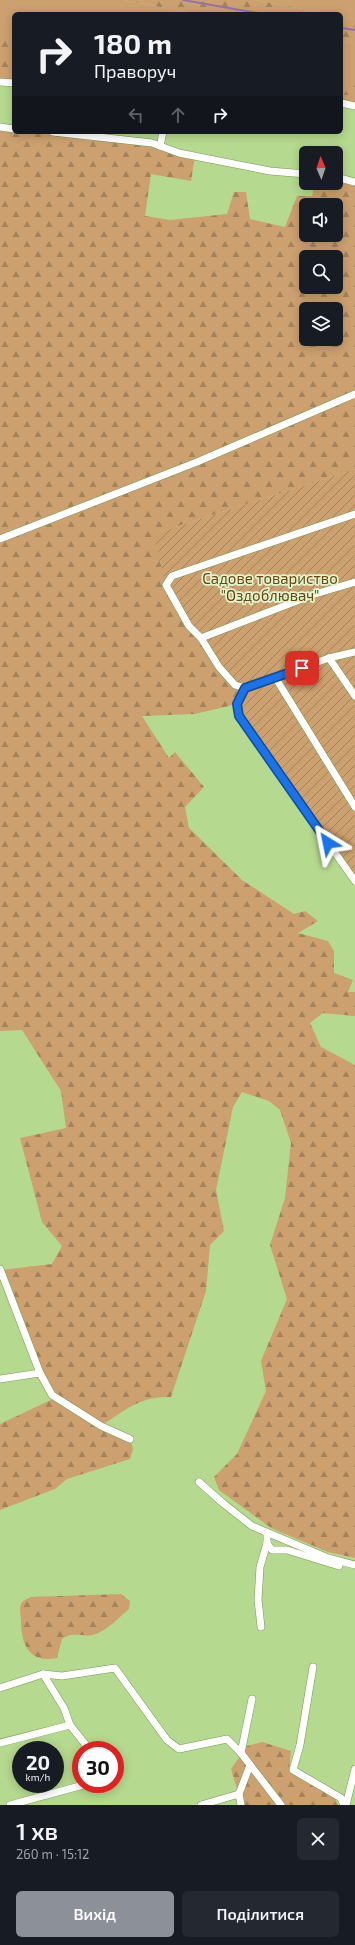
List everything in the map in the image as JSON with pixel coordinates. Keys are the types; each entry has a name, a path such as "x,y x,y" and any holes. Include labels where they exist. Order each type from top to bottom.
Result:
{"street":[{"path":"0,82 12,83"},
{"path":"343,103 355,106"},
{"path":"0,127 12,128"},
{"path":"71,134 152,143 179,153 270,171 299,173"},
{"path":"160,146 163,134"},
{"path":"343,179 355,182"},
{"path":"0,538 197,462 355,394"},
{"path":"355,514 172,576 166,585 189,626 201,638 219,667 235,685 245,688 329,658 355,652"},
{"path":"201,638 316,594 355,582"},
{"path":"329,658 355,696"},
{"path":"275,677 355,807"},
{"path":"245,688 237,704 239,716 355,881"},
{"path":"0,1269 40,1373 52,1395 101,1426 130,1439"},
{"path":"0,1379 40,1373"},
{"path":"200,1482 252,1526 328,1558 355,1565"},
{"path":"261,1627 258,1600 260,1567 267,1543 267,1533"},
{"path":"267,1543 272,1550 288,1550 314,1560 355,1570"},
{"path":"313,1667 300,1745 293,1770 342,1798 345,1805"},
{"path":"0,1688 43,1674 62,1676 115,1668 167,1740 179,1750 227,1739 241,1752 250,1766 281,1805"},
{"path":"43,1674 64,1708 70,1725 83,1741"},
{"path":"241,1752 252,1699"},
{"path":"0,1743 70,1725"},
{"path":"241,1805 239,1794 250,1766"},
{"path":"345,1805 355,1769"},
{"path":"10,1805 72,1788"},
{"path":"201,1805 239,1794"}],"green space":[{"path":"0,0 123,0 186,12 12,12 12,83 0,82"},
{"path":"123,0 255,0 318,12 186,12"},
{"path":"255,0 355,0 355,19 343,16 343,12 318,12"},
{"path":"343,16 355,19 355,44 343,41"},
{"path":"0,31 12,34 12,79 0,78"},
{"path":"343,41 355,44 355,106 343,103"},
{"path":"343,79 355,81 355,95 343,95"},
{"path":"0,127 12,131 12,134 71,134 152,143 195,156 191,181 151,174 145,216 170,220 227,214 234,192 246,192 250,219 285,227 297,196 312,196 313,190 343,190 343,179 355,182 355,469 157,533 245,688 237,704 195,714 142,716 169,758 175,752 204,787 185,807 189,828 242,880 294,914 305,911 318,921 298,933 328,941 334,951 334,973 353,980 348,992 355,992 355,1016 323,1013 310,1023 321,1047 355,1065 355,1558 328,1552 271,1528 219,1490 214,1477 237,1454 266,1391 261,1361 287,1299 270,1245 285,1198 291,1143 280,1110 269,1101 242,1092 233,1107 216,1190 224,1231 210,1245 206,1291 171,1397 160,1397 142,1401 126,1409 102,1425 130,1439 133,1449 130,1459 67,1479 55,1489 0,1510 0,1424 55,1398 52,1395 1,1270 52,1264 62,1246 42,1222 20,1138 66,1128 61,1091 22,1030 0,1031"},
{"name":"Садове товариство \"Оздоблювач\"","path":"355,469 355,881 239,716 237,704 245,688 219,667 166,585 155,543 157,533"},
{"path":"121,1594 130,1601 129,1609 103,1631 93,1635 69,1635 62,1639 57,1658 40,1658 33,1655 28,1650 21,1629 20,1608 21,1604 27,1599 31,1597"},
{"path":"262,1742 291,1751 289,1772 335,1798 338,1805 242,1805 231,1769 247,1746"}],"waterway":[{"path":"183,0 252,12"},
{"path":"343,28 355,30"}],"route":[{"path":"302,668 245,688 237,704 239,716 328,843"}]}
